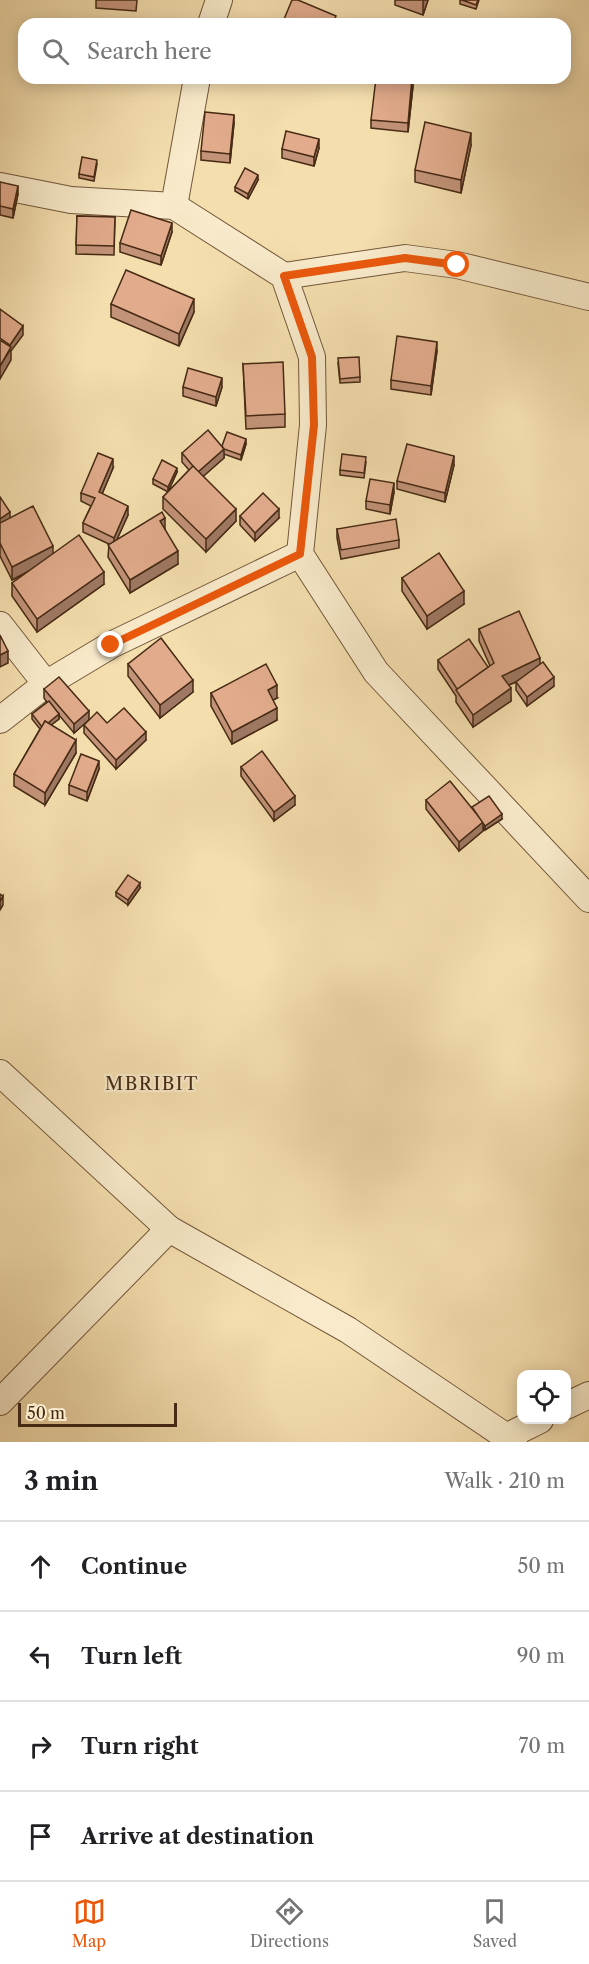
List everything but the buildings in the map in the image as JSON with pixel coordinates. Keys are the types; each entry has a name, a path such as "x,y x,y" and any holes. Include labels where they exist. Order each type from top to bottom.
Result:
{"street":[{"path":"213,18 219,0"},
{"path":"174,206 196,84"},
{"path":"0,186 71,200 174,206 284,276 312,357 314,425 300,554 376,672 589,899"},
{"path":"284,276 405,258 457,265 589,297"},
{"path":"0,720 46,684 111,645 300,554"},
{"path":"0,625 46,684"},
{"path":"0,1073 169,1229 348,1330 511,1439 533,1424"},
{"path":"0,1402 169,1229"},
{"path":"571,1404 589,1395"}],"district":[{"name":"MBRIBIT","path":"152,1084"}],"route":[{"path":"111,645 300,554 314,425 312,357 284,276 405,258 457,265"}]}
